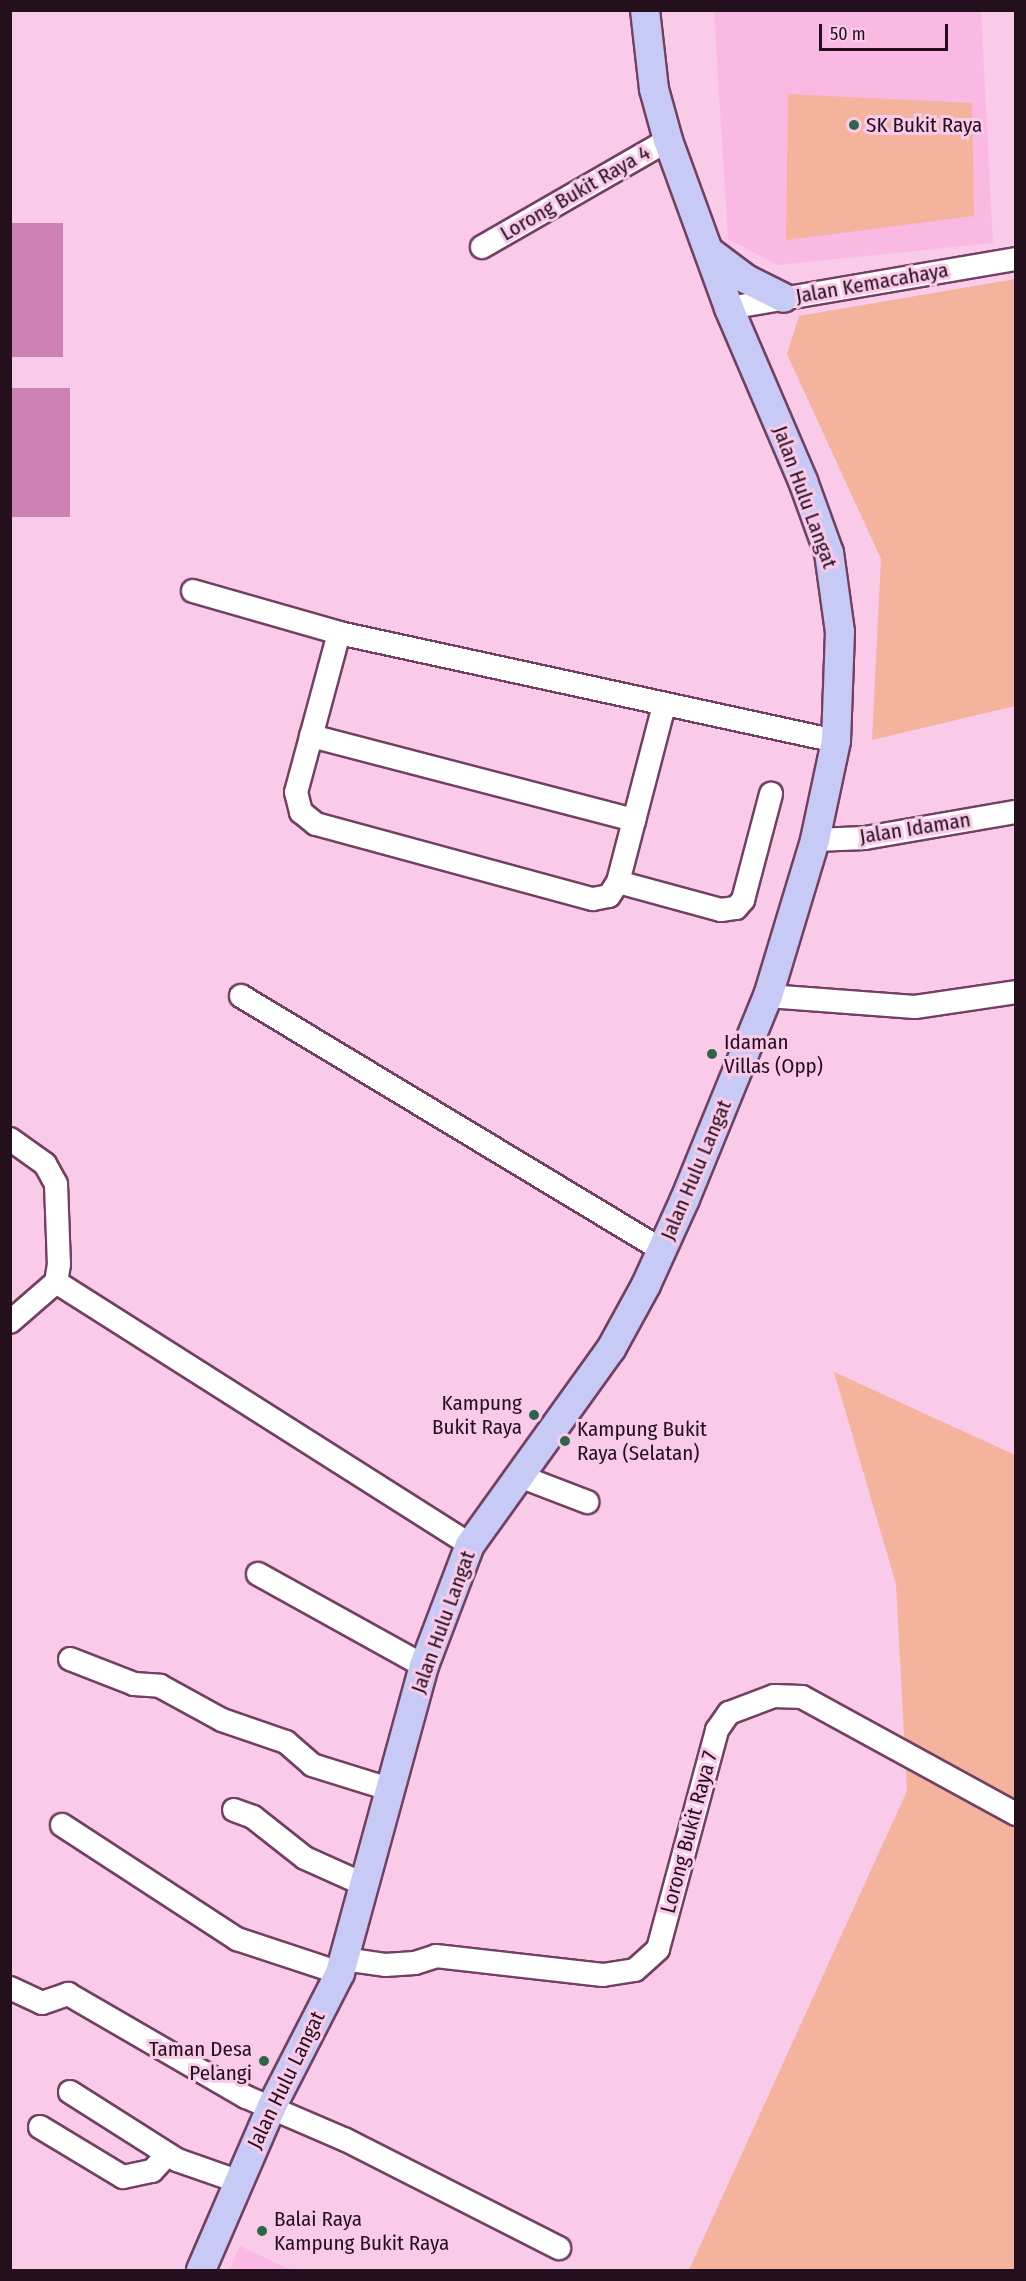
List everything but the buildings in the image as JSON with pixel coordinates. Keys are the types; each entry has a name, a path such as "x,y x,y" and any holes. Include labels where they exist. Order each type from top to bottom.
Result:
{"main road":[{"name":"Jalan Hulu Langat","path":"201,2271 237,2181 342,1966 392,1790 424,1666 470,1545 522,1478 611,1349 662,1250 768,996 815,840 836,741 840,632 829,553 803,482 729,308 668,140 654,89 645,10"},
{"path":"710,252 746,279 784,298"}],"street":[{"name":"Lorong Bukit Raya 4","path":"482,247 668,140"},
{"name":"Jalan Kemacahaya","path":"729,308 1016,259"},
{"path":"193,591 339,633 664,706 836,741"},
{"path":"339,633 296,792 301,812 316,824 593,899 609,896 618,882 664,706"},
{"path":"311,736 634,820"},
{"path":"618,882 721,910 736,908 743,900 771,794"},
{"name":"Jalan Idaman","path":"815,840 865,838 1016,812"},
{"path":"768,996 915,1007 1016,992"},
{"path":"241,996 662,1250"},
{"path":"10,1139 45,1164 57,1184 59,1264 56,1282 10,1322"},
{"path":"56,1282 470,1545"},
{"path":"522,1478 587,1502"},
{"path":"258,1574 424,1666"},
{"path":"70,1659 134,1684 160,1686 222,1720 286,1742 312,1765 392,1790"},
{"name":"Lorong Bukit Raya 7","path":"62,1825 237,1939 342,1966 415,1963 436,1956 603,1975 634,1970 658,1949 717,1730 729,1713 774,1696 802,1697 1016,1814"},
{"path":"234,1810 253,1817 305,1858 365,1885"},
{"path":"10,1988 42,2002 68,1994 199,2072 559,2248"},
{"path":"70,2092 168,2154 237,2181"},
{"path":"40,2127 123,2177 152,2171 168,2154"}],"shaded area":[{"name":"SK Bukit Raya","path":"714,11 981,11 993,243 777,265 728,239"},
{"path":"788,94 972,103 974,216 786,240"},
{"path":"11,223 63,223 63,357 11,357"},
{"path":"1015,279 1015,706 872,740 881,559 787,354 799,316"},
{"path":"11,388 70,388 70,517 11,517"},
{"path":"834,1372 1015,1455 1015,2270 689,2270 907,1791 896,1584"},
{"path":"240,2246 291,2270 229,2270"}],"place":[{"name":"SK Bukit Raya","path":"854,125"},
{"name":"Idaman Villas (Opp)","path":"712,1054"},
{"name":"Kampung Bukit Raya","path":"534,1415"},
{"name":"Kampung Bukit Raya (Selatan)","path":"565,1441"},
{"name":"Taman Desa Pelangi","path":"264,2061"},
{"name":"Balai Raya Kampung Bukit Raya","path":"262,2231"}]}
